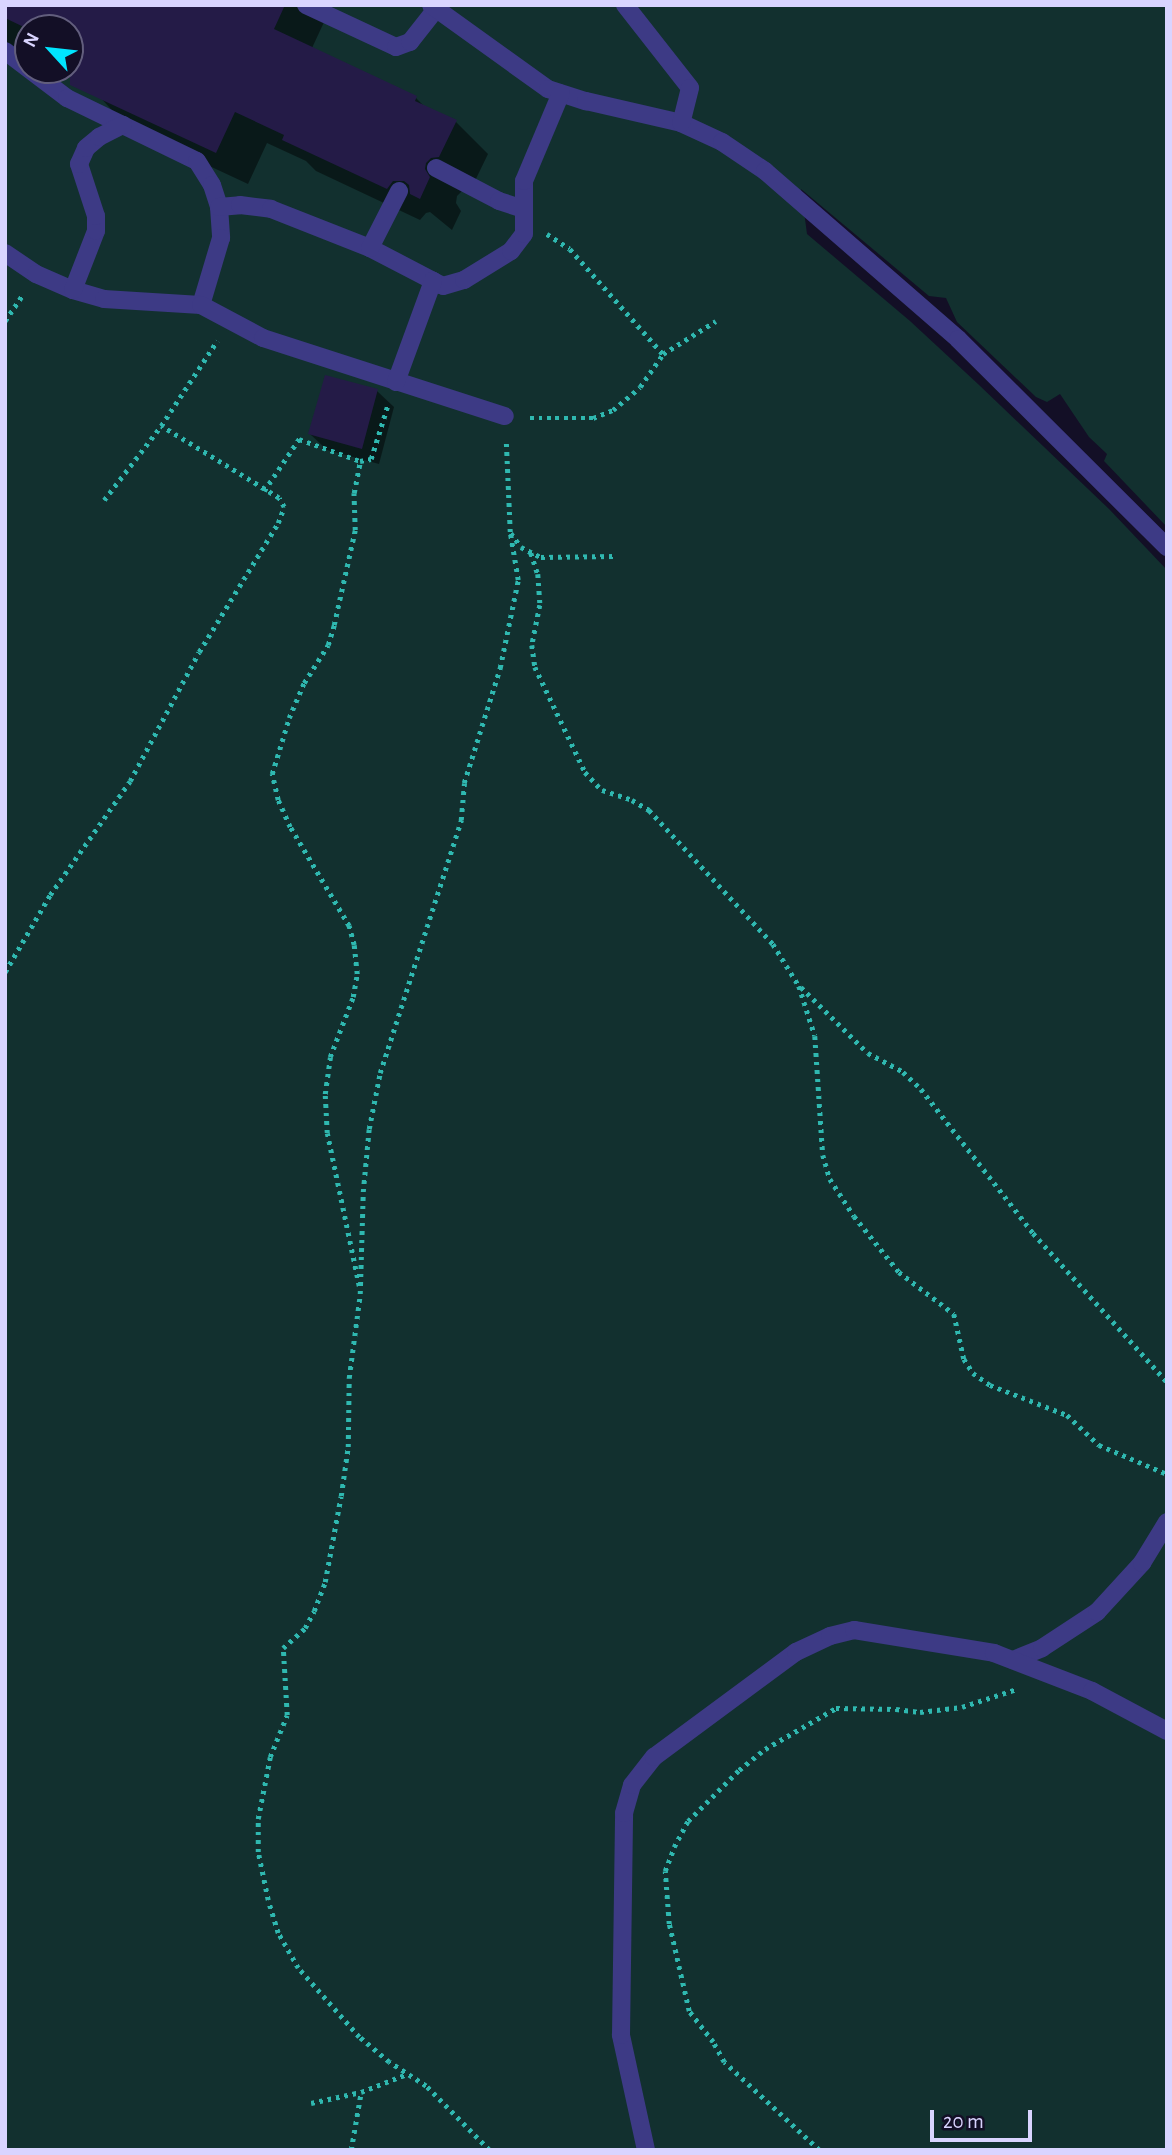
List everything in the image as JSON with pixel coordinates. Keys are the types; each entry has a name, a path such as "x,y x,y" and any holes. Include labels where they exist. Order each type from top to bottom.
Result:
{"street":[{"path":"306,5 396,47 410,41 434,7 548,89 681,123 722,142 765,172 948,330 1167,547"},
{"path":"625,5 690,88 681,123"},
{"path":"5,51 67,98 197,161 212,185 219,207 221,237 201,305"},
{"path":"219,207 240,205 271,209 370,248 443,286 486,269 510,251 524,234 524,181 561,93"},
{"path":"72,290 96,231 96,216 79,164 86,148 99,137 123,125"},
{"path":"436,168 499,201 523,218"},
{"path":"370,248 399,191"},
{"path":"5,253 36,274 72,290 104,299 201,305 263,338 505,416"},
{"path":"396,382 433,281"},
{"path":"1013,1660 1042,1648 1097,1612 1142,1563 1167,1522"},
{"path":"646,2150 621,2035 624,1813 632,1785 654,1757 796,1653 830,1636 854,1630 994,1653 1055,1675 1143,1716 1167,1731"}],"path":[{"path":"523,218 570,249 663,354"},
{"path":"489,2150 426,2086 359,2037 298,1968 278,1933 258,1852 262,1786 287,1715 283,1648 305,1628 314,1611 324,1582 341,1496 348,1447 349,1378 360,1294 363,1192 369,1129 380,1073 461,820 464,783 500,668 518,580 510,532 505,416 556,421 593,418 603,414 629,399 663,354 716,321"},
{"path":"103,500 161,426 229,322"},
{"path":"264,491 299,439 360,461 370,459 396,382"},
{"path":"5,972 50,895 130,781 198,652 278,523 284,507 279,498 161,426"},
{"path":"360,461 354,493 355,530 331,635 299,695 272,774 278,800 290,827 344,916 354,945 357,974 353,997 330,1056 325,1094 327,1133 360,1294"},
{"path":"510,532 531,554 538,575 540,605 533,645 535,667 585,772 602,790 632,800 649,810 773,944 799,986 815,1036 823,1155 830,1179 854,1216 898,1272 954,1314 964,1359 973,1373 990,1385 1067,1415 1099,1445 1167,1474"},
{"path":"531,554 552,559 615,556"},
{"path":"799,986 868,1053 903,1072 921,1089 1033,1233 1167,1382"},
{"path":"819,2150 724,2062 713,2042 689,2011 669,1924 665,1871 674,1847 688,1821 739,1770 765,1749 836,1708 920,1712 962,1707 1055,1675"},
{"path":"311,2103 360,2092 407,2074"},
{"path":"351,2150 360,2092"}],"green space":[{"path":"5,5 1167,5 1167,527 1104,461 1107,454 1089,437 1060,394 1047,402 1036,397 957,322 946,298 929,296 801,189 807,234 910,321 978,384 1109,509 1167,570 1167,2150 5,2150"}],"building":[{"path":"5,5 285,5 274,29 417,96 415,101 457,120 439,157 431,158 426,163 425,169 430,177 420,199 410,194 409,185 404,181 393,181 387,189 282,140 284,135 235,112 216,153 70,85 84,84 84,14 14,14 14,22 5,18"},
{"path":"325,375 378,389 362,449 308,434"}]}
